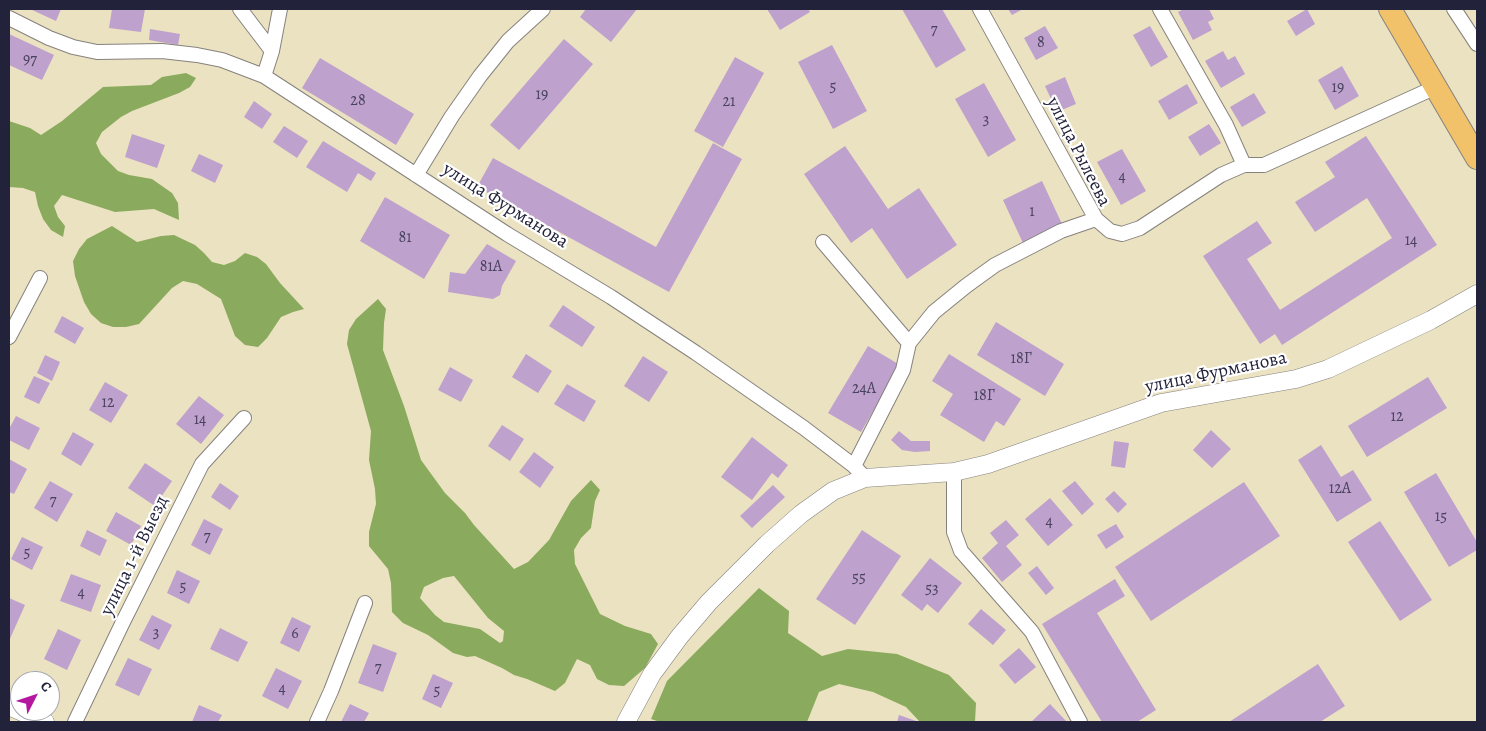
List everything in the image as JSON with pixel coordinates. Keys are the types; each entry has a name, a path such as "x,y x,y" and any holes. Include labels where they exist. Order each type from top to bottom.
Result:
{"main road":[{"path":"1390,9 1477,158"}],"street":[{"path":"240,9 272,51"},
{"path":"264,76 272,51 280,9"},
{"path":"416,175 452,116 480,76 508,42 543,9"},
{"name":"улица Рылеева","path":"909,343 934,312 995,265 1060,231 1096,219 980,9"},
{"path":"1160,9 1226,125 1244,165"},
{"path":"1454,9 1477,44"},
{"name":"улица Фурманова","path":"9,18 49,38 73,47 97,52 162,51 197,55 222,60 264,76 696,353 804,428 860,472 954,472 988,464 1161,403 1296,379 1328,369 1431,320 1477,294"},
{"path":"1096,219 1110,231 1122,234 1140,228 1221,175 1244,165 1264,164 1436,87"},
{"path":"626,722 652,674 680,636 709,602 767,544 801,514 860,472 903,370 909,343 823,242"},
{"path":"9,337 40,278"},
{"name":"улица 1-й Выезд","path":"75,722 202,464 244,418"},
{"path":"954,472 954,532 961,551 1032,632 1080,722"},
{"path":"316,722 331,691 365,603"},
{"path":"9,706 45,722"}],"green space":[{"path":"186,73 196,78 190,87 121,117 102,132 96,143 101,154 118,171 152,179 172,193 178,203 179,220 154,209 115,212 62,195 54,206 58,217 65,226 63,237 51,230 43,219 35,192 23,188 9,187 9,121 30,128 41,135 62,121 103,87 151,85 162,77"},
{"path":"112,226 137,242 174,235 195,245 212,262 224,265 235,261 245,253 257,257 266,264 280,283 304,309 281,317 267,338 258,347 245,345 235,336 221,299 197,284 183,281 172,288 139,324 113,327 101,323 91,314 84,302 75,276 73,261 87,239"},
{"path":"378,299 386,309 383,350 404,406 421,460 445,493 514,569 528,562 549,540 571,501 591,480 600,490 595,501 591,528 581,538 574,550 575,564 600,614 625,626 651,634 658,644 645,668 624,686 609,685 597,679 590,665 577,659 565,683 555,691 514,675 475,656 467,657 453,653 428,635 403,623 392,612 391,583 388,569 369,546 369,532 376,504 369,460 371,431 347,344 349,330 356,319","holes":["454,576 488,618 504,631 503,641 500,643 480,629 444,622 420,598 424,587 443,578"]},
{"path":"759,588 789,611 788,633 822,656 848,649 897,654 949,675 976,703 975,722 920,722 906,707 873,692 839,684 819,692 807,722 660,722 651,719 667,681"}],"building":[{"path":"30,9 61,9 56,21"},
{"path":"112,9 145,9 141,32 109,28"},
{"path":"586,9 637,9 611,42 580,17"},
{"path":"767,9 808,9 810,12 780,30"},
{"path":"902,9 942,9 966,50 936,68"},
{"path":"1008,9 1023,9 1012,15"},
{"path":"1184,9 1209,9 1214,19 1208,22 1212,30 1193,40 1178,12"},
{"path":"1307,9 1315,24 1296,36 1287,21"},
{"path":"1045,26 1058,48 1036,60 1024,38"},
{"path":"1150,26 1168,57 1151,67 1133,35"},
{"path":"150,29 180,34 178,45 149,40"},
{"path":"9,34 54,55 42,80 9,65"},
{"path":"564,39 593,64 519,150 490,125"},
{"path":"832,45 867,111 833,129 798,62"},
{"path":"1223,51 1228,60 1235,56 1245,74 1221,88 1205,61"},
{"path":"735,57 764,73 723,147 694,131"},
{"path":"320,58 414,114 396,145 302,88"},
{"path":"1342,66 1359,96 1335,110 1318,80"},
{"path":"1065,77 1076,104 1057,112 1045,86"},
{"path":"984,83 1016,140 988,157 955,99"},
{"path":"1187,84 1198,103 1169,120 1158,101"},
{"path":"1254,93 1266,113 1242,127 1230,107"},
{"path":"254,101 272,114 262,129 244,117"},
{"path":"1209,124 1221,143 1200,156 1188,137"},
{"path":"284,126 308,141 297,158 273,142"},
{"path":"132,134 165,145 157,168 125,157"},
{"path":"1366,136 1437,245 1282,345 1275,334 1260,344 1203,256 1257,221 1272,243 1247,259 1280,310 1392,238 1367,198 1315,232 1295,202 1335,177 1325,162"},
{"path":"323,141 376,173 371,181 358,173 347,192 306,167"},
{"path":"713,143 742,159 669,292 477,187 493,158 656,247"},
{"path":"845,146 888,209 919,188 957,245 907,279 872,228 851,243 804,174"},
{"path":"1122,149 1146,191 1121,205 1097,162"},
{"path":"199,154 223,165 215,183 191,171"},
{"path":"1042,181 1062,224 1023,243 1003,200"},
{"path":"385,197 450,235 424,279 360,241"},
{"path":"487,244 516,261 502,286 500,295 493,299 448,292 450,272 465,274"},
{"path":"563,305 595,327 582,347 549,326"},
{"path":"62,316 84,328 75,344 54,332"},
{"path":"996,322 1064,364 1045,396 977,355"},
{"path":"868,346 900,365 861,432 828,413"},
{"path":"526,354 552,371 538,393 512,377"},
{"path":"949,354 1021,399 1004,426 996,421 984,442 940,415 953,394 932,381"},
{"path":"45,355 60,362 52,381 37,373"},
{"path":"643,356 668,372 649,402 624,386"},
{"path":"450,367 473,380 461,402 438,390"},
{"path":"34,376 50,383 39,404 24,397"},
{"path":"1428,377 1447,408 1367,457 1348,426"},
{"path":"105,382 128,395 111,423 89,410"},
{"path":"567,384 596,401 584,422 554,404"},
{"path":"199,396 224,415 201,444 176,424"},
{"path":"16,416 40,428 29,450 9,440 9,429"},
{"path":"502,425 524,439 510,461 488,446"},
{"path":"1211,430 1231,449 1212,468 1193,450"},
{"path":"899,431 911,441 930,441 930,451 915,452 902,450 891,440"},
{"path":"73,432 94,444 81,466 61,454"},
{"path":"752,437 788,465 778,478 772,473 752,500 721,477"},
{"path":"1114,441 1129,443 1125,468 1111,466"},
{"path":"1321,445 1341,477 1353,470 1372,500 1337,522 1298,460"},
{"path":"534,452 554,467 540,488 519,472"},
{"path":"9,459 27,469 14,494 9,492"},
{"path":"145,463 172,481 155,506 128,488"},
{"path":"1436,473 1477,542 1477,550 1449,567 1404,492"},
{"path":"50,481 73,494 57,522 34,508"},
{"path":"1075,481 1094,504 1082,515 1062,491"},
{"path":"1244,482 1280,536 1151,621 1115,567"},
{"path":"220,483 239,496 230,510 211,497"},
{"path":"773,485 785,497 752,528 740,516"},
{"path":"1114,491 1127,504 1118,513 1105,499"},
{"path":"1050,498 1073,525 1048,546 1025,519"},
{"path":"116,512 141,526 131,545 106,531"},
{"path":"204,519 223,529 210,555 191,545"},
{"path":"1006,520 1019,535 1006,546 1022,565 1002,582 982,558 998,543 990,533"},
{"path":"1380,521 1432,600 1400,621 1348,542"},
{"path":"1116,524 1124,537 1106,549 1097,535"},
{"path":"87,530 107,540 100,556 80,546"},
{"path":"862,530 901,556 855,625 816,599"},
{"path":"22,537 43,547 32,570 11,559"},
{"path":"930,558 962,583 938,613 927,604 922,611 901,595"},
{"path":"1037,566 1054,588 1046,595 1028,573"},
{"path":"177,570 200,581 189,604 167,593"},
{"path":"71,574 101,585 91,612 60,601"},
{"path":"1115,579 1125,596 1097,613 1156,710 1137,722 1102,722 1042,624"},
{"path":"9,598 25,605 9,641"},
{"path":"981,609 1006,630 993,645 968,624"},
{"path":"152,615 172,625 159,650 139,640"},
{"path":"292,617 311,626 299,652 280,643"},
{"path":"220,628 248,642 238,662 210,649"},
{"path":"58,629 81,640 67,670 44,659"},
{"path":"373,644 397,653 383,692 358,683"},
{"path":"1019,648 1036,667 1015,684 999,665"},
{"path":"128,658 152,669 139,696 115,685"},
{"path":"1318,664 1345,706 1320,722 1229,722"},
{"path":"276,668 302,681 288,709 262,696"},
{"path":"433,674 453,683 441,708 422,699"},
{"path":"350,704 369,713 364,722 341,722"},
{"path":"1050,704 1067,722 1031,722"},
{"path":"199,705 222,715 218,722 192,722"},
{"path":"899,715 919,722 897,722"}]}
